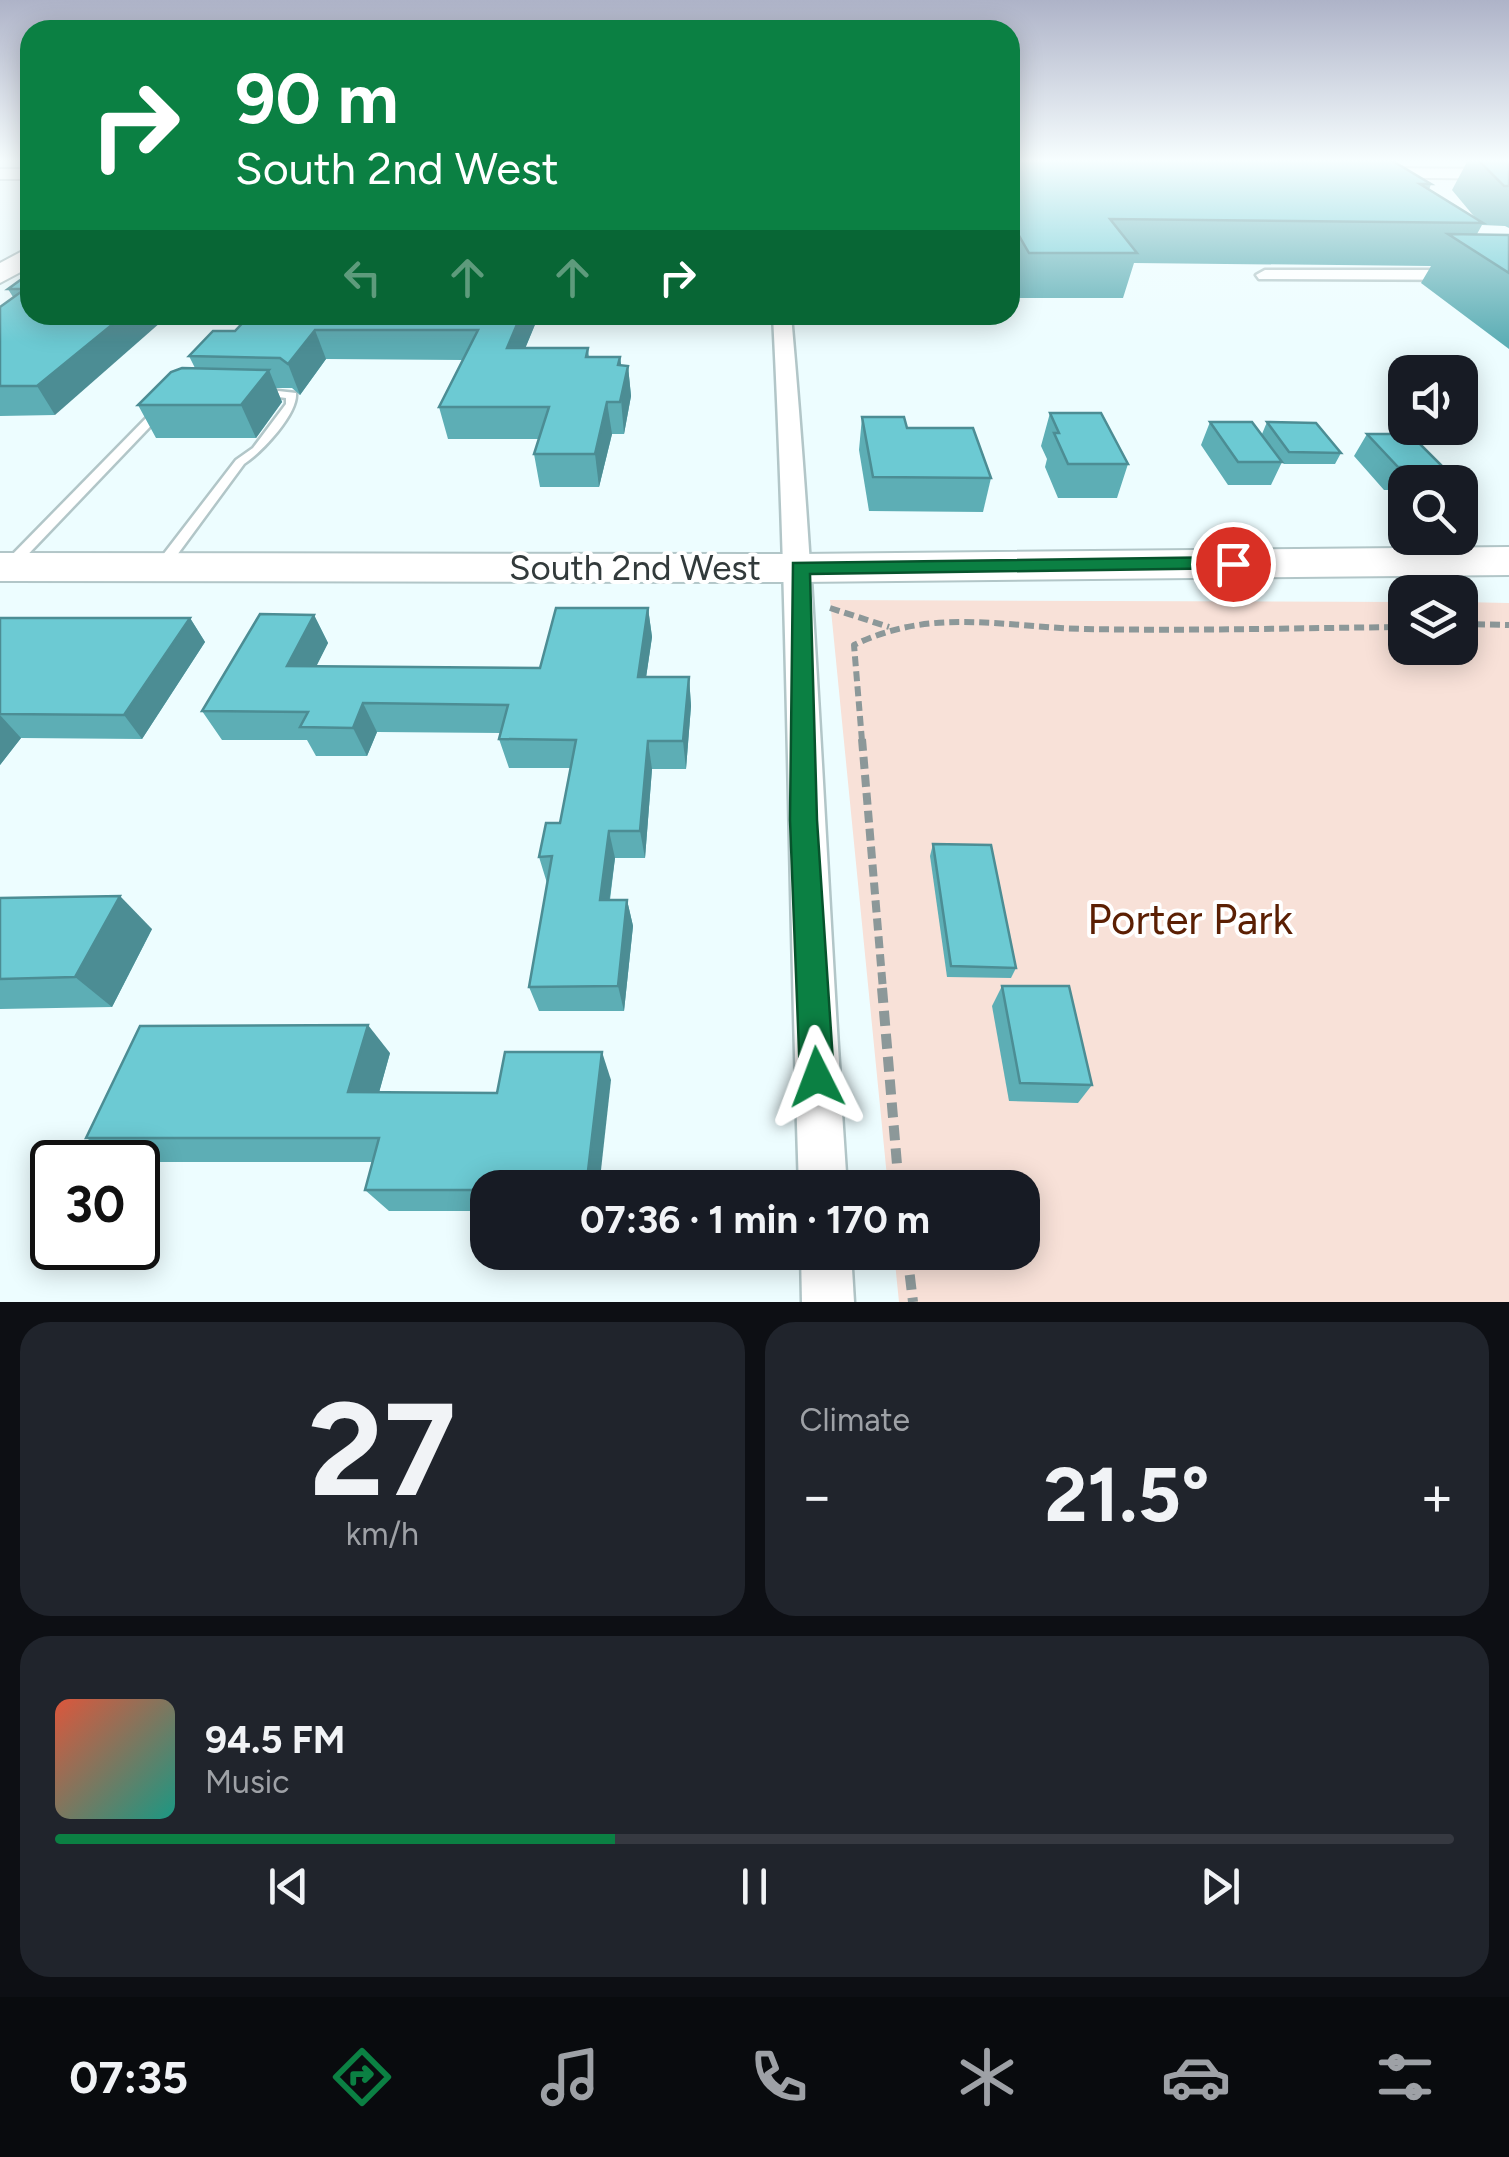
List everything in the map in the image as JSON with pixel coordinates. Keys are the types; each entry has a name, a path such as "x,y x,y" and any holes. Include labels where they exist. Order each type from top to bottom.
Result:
{"main road":[{"name":"South 2nd West","path":"4,567 800,568 1509,560"}],"street":[{"path":"1265,275 1509,274"},
{"path":"783,325 800,568 804,820 821,1170"},
{"path":"827,1270 828,1302"}],"lane":[{"path":"162,567 240,462 257,450 291,404 292,395 247,392"},
{"path":"4,567 116,452 174,402"}],"path":[{"path":"824,606 890,628"},
{"path":"898,1170 854,645 890,628 928,620 1085,629 1388,627"},
{"path":"1478,624 1509,625"},
{"path":"909,1270 913,1302"}],"green space":[{"name":"Porter Park","path":"830,600 1388,602 1388,665 1478,665 1478,602 1509,603 1509,1302 899,1302 896,1270 1040,1270 1040,1170 886,1170"}],"building":[{"path":"1020,221 1111,221 1137,253 1029,253 1020,237"},
{"path":"1274,221 1479,221 1483,223"},
{"path":"1448,234 1509,235 1509,273"},
{"path":"20,293 20,325 112,325 37,386 0,386 0,307"},
{"path":"241,325 517,325 507,348 588,348 586,357 620,357 618,365 628,366 620,402 607,402 595,454 534,454 549,407 439,407 478,330 315,330 288,364 280,358 189,356 213,331 235,331"},
{"path":"182,368 269,370 241,405 138,405 171,372"},
{"path":"1050,413 1101,413 1128,464 1068,464"},
{"path":"862,417 904,417 907,428 973,428 991,478 873,477"},
{"path":"1210,422 1252,422 1282,462 1238,462"},
{"path":"1267,422 1316,423 1341,453 1289,452"},
{"path":"1367,434 1388,434 1388,445 1421,445 1441,465 1396,465"},
{"path":"556,608 648,608 638,677 689,677 683,741 648,741 640,831 609,831 600,900 627,900 618,986 529,987 552,856 539,857 546,823 560,823 576,740 499,739 508,705 363,703 353,728 300,727 308,712 202,711 260,614 314,615 287,666 540,668"},
{"path":"0,618 190,618 124,715 0,714"},
{"path":"933,844 991,845 1016,968 951,966"},
{"path":"120,896 75,977 0,979 0,898"},
{"path":"1002,986 1069,986 1092,1085 1020,1083"},
{"path":"368,1025 348,1092 497,1093 505,1052 602,1052 588,1170 470,1170 470,1190 365,1190 379,1138 86,1138 140,1026"}],"route":[{"path":"817,1077 804,820 800,568 1233,564"}]}
